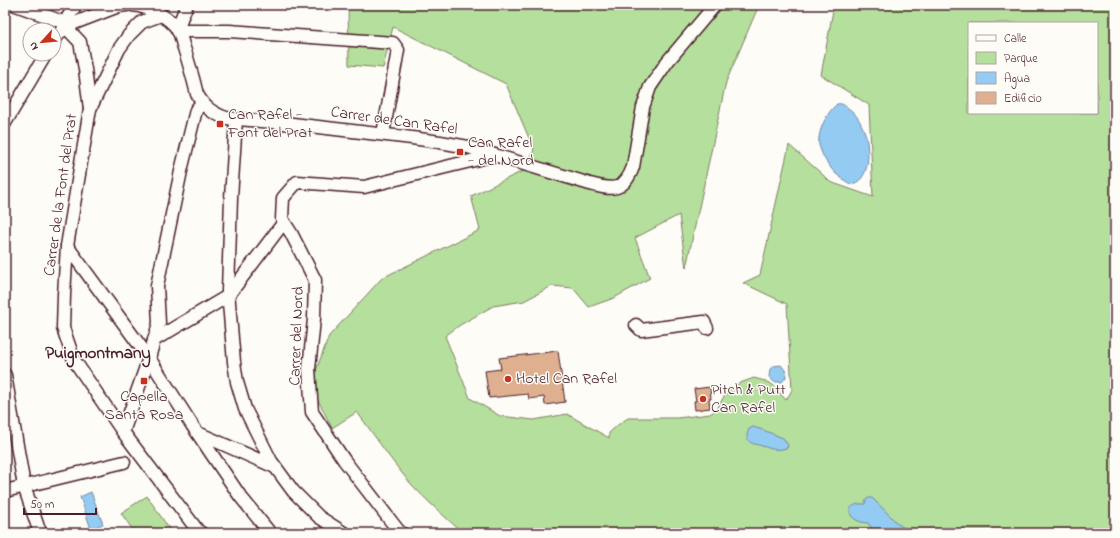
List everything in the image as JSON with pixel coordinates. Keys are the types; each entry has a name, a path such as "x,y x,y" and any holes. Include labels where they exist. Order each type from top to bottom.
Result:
{"street":[{"path":"16,5 60,21 80,42 90,108"},
{"path":"66,27 68,17 76,5"},
{"path":"62,30 66,27 113,8 127,5"},
{"path":"123,432 149,358 159,323 157,286 181,171 196,110 202,103 197,94 178,31 171,22 161,15 138,5 132,5"},
{"path":"178,31 187,5"},
{"name":"Carrer de Can Rafel","path":"202,103 218,115 236,120 284,123 440,142 495,155 603,188 610,188 625,182 633,167 643,107 650,87 667,62 715,5"},
{"name":"Carrer de la Font del Prat","path":"161,15 142,22 129,35 119,49 90,108 67,246 63,328 74,360 123,432 201,533"},
{"path":"178,31 229,31 393,43 398,50 383,134"},
{"path":"5,123 41,62"},
{"path":"236,120 231,198 228,296 237,382 245,409 274,467 293,491 319,517 344,533"},
{"name":"Carrer del Nord","path":"401,533 344,460 312,412 309,369 316,280 282,219 283,198 297,182 364,187 495,155"},
{"path":"154,340 228,296 284,222"},
{"path":"67,246 149,358 240,496 270,533"},
{"path":"636,325 641,330 704,322 707,328"},
{"path":"5,375 6,392 24,486 42,531"},
{"path":"198,433 274,467"},
{"path":"5,491 124,462"}],"green space":[{"path":"348,5 759,5 726,82 686,268 679,215 635,238 650,278 614,298 589,307 573,288 552,286 524,301 493,306 460,325 445,336 470,398 500,416 534,420 567,414 609,438 609,433 628,418 677,418 710,414 717,409 729,390 740,383 754,378 773,385 786,400 792,390 787,304 743,283 760,275 789,145 830,182 873,197 869,105 821,75 834,5 1115,5 1115,533 463,533 411,484 357,412 332,428 317,398 315,373 329,336 382,278 480,230 471,196 525,170 534,150 506,84 393,27 383,68 349,65"},
{"path":"147,496 172,533 135,533 121,513"}],"water":[{"path":"837,104 843,104 854,113 865,133 868,152 867,166 862,178 853,184 846,181 834,172 824,158 819,145 821,128 830,112"},
{"path":"781,365 785,370 786,377 782,382 774,382 769,377 770,369 774,366"},
{"path":"753,427 783,438 788,445 787,448 774,449 750,442 747,434 749,429"},
{"path":"91,492 103,524 91,529 80,497"},
{"path":"868,498 872,498 899,525 914,533 880,533 873,530 868,523 855,519 850,512 850,509 858,504 865,504"}],"building":[{"path":"558,351 565,402 545,405 544,397 529,399 528,394 489,398 485,371 501,369 499,358"},
{"name":"Pitch & Putt Can Rafel","path":"710,387 710,408 695,410 694,401 696,401 694,389"}],"place":[{"name":"Can Rafel - Font del Prat","path":"220,124"},
{"name":"Can Rafel - del Nord","path":"460,152"},
{"name":"Hotel Can Rafel","path":"508,379"},
{"name":"Capella Santa Rosa","path":"144,381"},
{"name":"Pitch & Putt Can Rafel","path":"703,399"}],"district":[{"name":"Puigmontmany","path":"98,353"}]}
